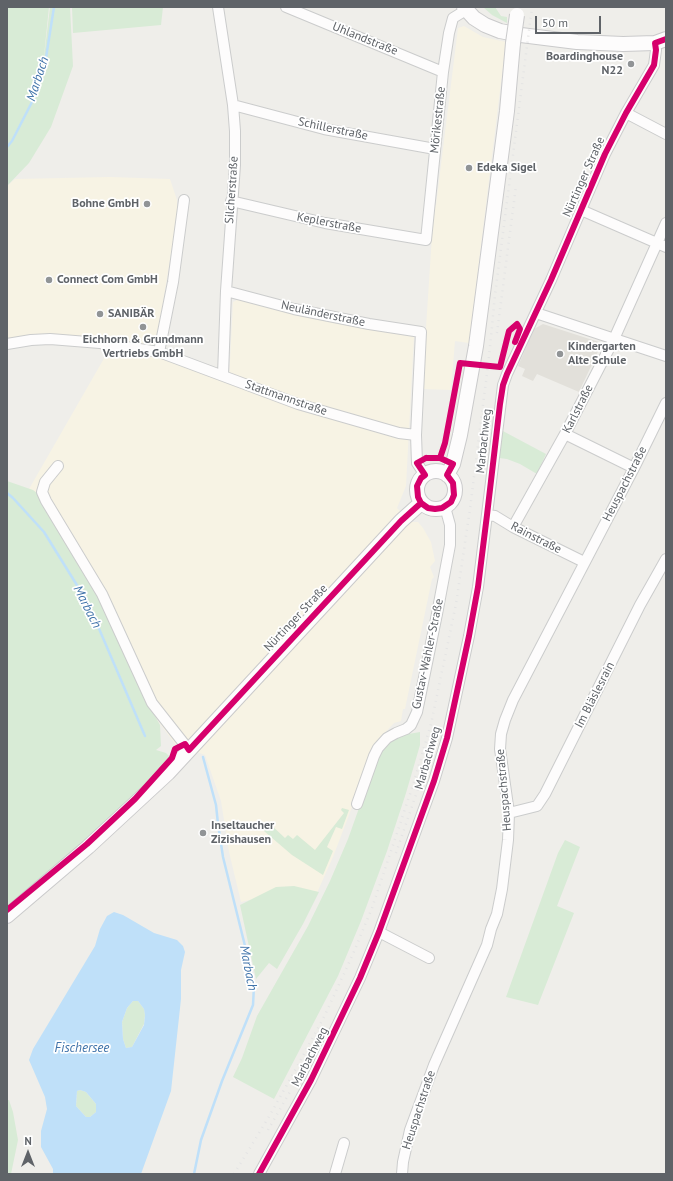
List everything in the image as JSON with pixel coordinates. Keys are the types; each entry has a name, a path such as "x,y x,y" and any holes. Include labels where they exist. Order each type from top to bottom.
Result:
{"main road":[{"path":"465,8 474,18 485,25 509,33 585,42 623,44 660,41"},
{"path":"446,474 453,464 460,435 476,346 507,111 517,11"},
{"path":"435,471 446,474 452,480 455,491 452,500 445,507 439,509 432,509 424,506 418,497 417,486 421,478 435,471"},
{"name":"Nürtinger Straße","path":"7,916 88,847 168,773 397,524 421,503"}],"street":[{"name":"Silcherstraße","path":"218,7 233,105 235,132 235,165 231,201 223,375"},
{"name":"Uhlandstraße","path":"286,7 443,72"},
{"name":"Mörikestraße","path":"426,240 443,72 449,33 453,18 465,8"},
{"name":"Nürtinger Straße","path":"534,317 605,154 626,113 654,65 656,50 660,41"},
{"name":"Schillerstraße","path":"233,105 324,129 435,149"},
{"path":"626,113 666,134"},
{"path":"159,352 173,282 184,200"},
{"name":"Keplerstraße","path":"231,201 325,223 426,240"},
{"path":"581,210 661,245"},
{"name":"Karlstraße","path":"513,526 565,434 614,339 661,245 666,223"},
{"name":"Neuländerstraße","path":"226,292 369,324 421,332 416,435"},
{"path":"534,317 614,339 666,356"},
{"name":"Marbachweg","path":"259,1174 314,1073 344,1012 379,932 434,781 447,738 478,587 503,385 534,317"},
{"name":"Stattmannstraße","path":"7,344 30,340 50,339 100,343 159,352 298,404 399,433 416,435"},
{"name":"Heuspachstraße","path":"402,1174 410,1130 415,1115 434,1065 487,945 497,914 508,848 509,813 500,749 501,734 505,720 513,700 634,468 666,403"},
{"path":"565,434 634,468"},
{"path":"416,435 417,463 425,475"},
{"path":"58,466 45,482 42,492 46,501 102,594 152,703 189,750"},
{"name":"Gustav-Wahler-Straße","path":"357,804 378,748 387,738 411,725 417,712 438,614 450,546 450,526 445,507"},
{"name":"Rainstraße","path":"488,515 495,516 584,562"},
{"name":"Im Bläslesrain","path":"509,813 537,806 545,794 640,605 666,559"},
{"path":"379,932 429,958"},
{"path":"335,1174 344,1143"}],"shaded area":[{"path":"464,26 483,37 506,42 469,343 455,341 451,390 422,389 434,205 436,205 458,28"},
{"path":"110,177 170,179 177,200 177,216 156,346 95,338 43,334 7,339 7,186 15,179"},
{"path":"241,298 309,316 414,336 406,486 397,508 411,522 418,522 431,542 435,561 430,567 434,577 432,579 405,709 403,709 401,721 394,723 379,739 333,857 313,902 263,897 241,902 229,852 221,801 205,755 175,744 147,706 29,489 110,348 163,358 229,381 233,302"},
{"name":"Kindergarten Alte Schule","path":"543,324 602,343 579,392 537,374 533,381 522,376 525,369 518,366 534,329"}],"green space":[{"path":"7,7 49,7 43,66 50,7 70,7 73,66 51,127 29,163 7,186"},
{"path":"72,7 163,7 161,25 73,33"},
{"path":"483,7 495,7 501,16 507,17 507,23 492,15"},
{"path":"501,430 546,454 537,474 520,464 507,459 499,458"},
{"path":"7,481 33,490 41,496 100,596 144,696 160,725 161,746 156,750 166,753 170,757 139,793 72,855 7,907"},
{"path":"420,732 420,745 406,793 387,851 361,921 338,976 274,1099 233,1077 242,1058 257,1016 308,926 330,881 348,839 374,766 382,751 389,742 397,736"},
{"path":"342,808 349,810 342,829 336,827 327,847 333,851 323,875 292,855 264,831 270,824 285,838 288,835 293,839 297,835 315,850 344,813 341,810"},
{"path":"565,840 580,847 557,906 574,913 538,1005 506,997 558,853"},
{"path":"294,886 319,892 303,924 277,969 269,963 256,979 240,905 276,887"},
{"path":"133,1001 138,1001 144,1009 144,1024 132,1047 126,1048 123,1039 122,1022 127,1008"},
{"path":"80,1090 86,1092 96,1104 96,1112 90,1117 86,1117 76,1106 77,1091"},
{"path":"7,1100 9,1100 13,1112 18,1140 11,1174 7,1174"}],"water":[{"name":"Fischersee","path":"114,912 123,915 154,933 177,940 183,946 185,952 181,970 181,999 171,1091 141,1174 53,1174 53,1169 41,1147 41,1131 47,1109 45,1097 29,1060 33,1049 95,946 100,929 107,916","holes":["133,1001 138,1001 144,1009 144,1025 132,1047 126,1048 123,1039 122,1022 127,1008","80,1090 86,1092 96,1104 96,1112 90,1117 86,1117 76,1106 77,1091"]}],"waterway":[{"name":"Marbach","path":"7,147 12,141 33,100 45,64 54,7"},
{"name":"Marbach","path":"7,493 44,532 88,603 145,736"},
{"name":"Marbach","path":"194,1174 201,1140 222,1081 253,1005 254,986 223,857 216,805 203,757"}],"railway":[{"path":"234,1174 298,1065 325,1015 353,954 372,908 413,785 431,724 456,604 470,509 489,357 495,295 532,7"},
{"path":"497,333 516,186"},
{"path":"396,853 420,783"},
{"path":"268,1130 291,1090"}],"cycle path":[{"path":"259,1174 311,1080 360,978 379,932 434,781 447,738 478,587 503,385 551,280 605,154 626,113 654,65 656,50 655,43 666,39"},
{"path":"440,458 445,443 460,363 500,367 509,331 517,324 520,329 515,342"},
{"path":"426,458 440,458 453,464 447,475 453,483 454,495 451,502 442,508 428,508 421,503 418,497 417,486 421,478 425,475 417,463 426,458"},
{"path":"7,910 87,844 135,799 172,758 175,749 185,744 189,750 401,521 421,503"}],"place":[{"name":"Boardinghouse N22","path":"631,64"},
{"name":"Edeka Sigel","path":"469,168"},
{"name":"Bohne GmbH","path":"147,204"},
{"name":"Connect Com GmbH","path":"49,280"},
{"name":"SANIBÄR","path":"100,314"},
{"name":"Eichhorn & Grundmann Vertriebs GmbH","path":"143,327"},
{"name":"Kindergarten Alte Schule","path":"560,354"},
{"name":"Inseltaucher Zizishausen","path":"203,833"}]}
